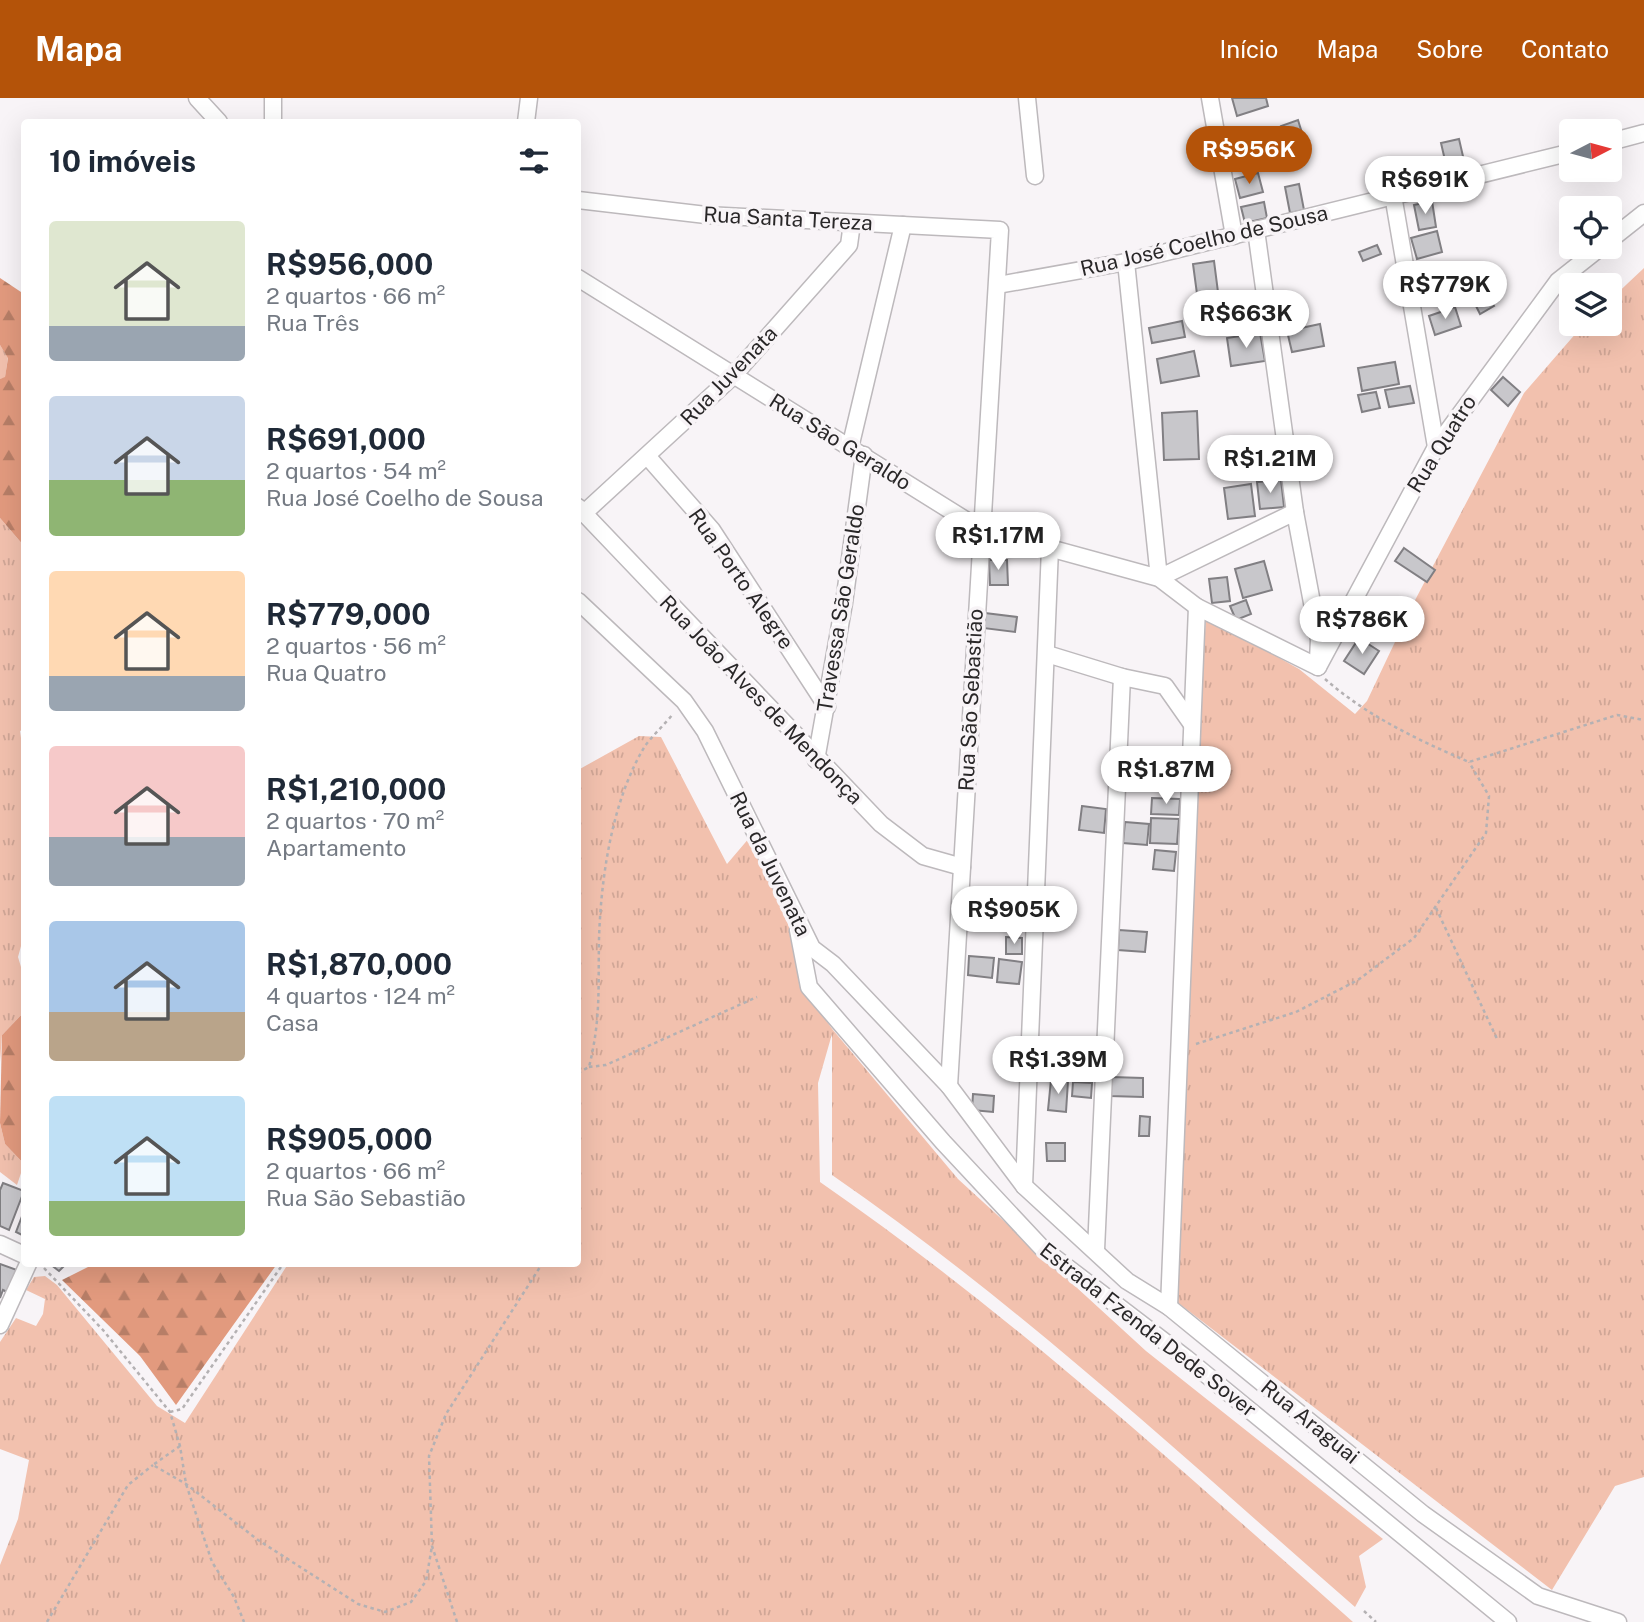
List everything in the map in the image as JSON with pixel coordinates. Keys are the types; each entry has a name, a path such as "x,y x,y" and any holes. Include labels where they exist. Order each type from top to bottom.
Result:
{"street":[{"path":"197,98 216,119"},
{"path":"273,119 274,98"},
{"path":"526,119 529,98"},
{"path":"1027,98 1035,176"},
{"path":"1210,98 1234,236"},
{"path":"1622,139 1644,133"},
{"name":"Rua José Coelho de Sousa","path":"998,285 1126,262 1559,155"},
{"path":"1394,195 1436,447"},
{"name":"Rua Santa Tereza","path":"581,201 706,215 1000,230"},
{"path":"1622,230 1644,213"},
{"name":"Rua Juvenata","path":"581,509 648,457 733,376 849,245 852,223"},
{"name":"Travessa São Geraldo","path":"816,760 827,707 857,452 903,225"},
{"name":"Rua São Sebastião","path":"949,1086 980,529 1000,230"},
{"path":"1256,230 1295,512 1319,640 1318,667"},
{"name":"Rua Quatro","path":"1318,667 1436,447 1558,281 1586,259"},
{"path":"1126,262 1159,578 1295,512"},
{"name":"Rua São Geraldo","path":"581,280 980,529 1159,578 1197,607 1318,667"},
{"name":"Rua Porto Alegre","path":"648,457 712,530 827,707"},
{"name":"Rua João Alves de Mendonça","path":"581,511 816,760 899,840 923,856 962,867"},
{"path":"1024,1186 1050,548"},
{"name":"Rua da Juvenata","path":"581,604 684,701 705,731 797,924 812,948 833,964 949,1086 1024,1186"},
{"path":"1169,1307 1197,607"},
{"path":"1047,654 1122,677 1165,686 1191,723"},
{"path":"1096,1250 1122,677"},
{"name":"Estrada Fzenda Dede Sover","path":"797,924 809,987 943,1142 1042,1248 1186,1357 1508,1622"},
{"name":"Rua Araguai","path":"1024,1186 1127,1280 1169,1307 1423,1514 1538,1596 1618,1622"},
{"path":"0,1244 21,1255"},
{"path":"0,1325 21,1266"}],"path":[{"path":"1180,1050 1296,1012 1358,980 1414,939 1486,832 1489,796 1469,762 1418,739 1356,704 1325,680 1318,667"},
{"path":"589,1067 599,1029 599,938 605,878 622,801 646,746 684,701"},
{"path":"1469,762 1617,715 1644,720"},
{"path":"1436,908 1498,1041"},
{"path":"581,1071 589,1067 606,1065 757,997"},
{"path":"42,1267 103,1330 170,1412 180,1446 186,1484 212,1562 234,1597 244,1622"},
{"path":"170,1412 182,1409 281,1267"},
{"path":"153,1465 186,1484 258,1540 358,1604 385,1612 411,1602 426,1581 432,1546 429,1455 446,1414 540,1267"},
{"path":"47,1622 128,1485 180,1446"},
{"path":"432,1546 457,1622"},
{"path":"1364,1611 1376,1622"}],"green space":[{"path":"1644,268 1644,1477 1615,1486 1552,1590 1177,1302 1193,828 1206,617 1299,669 1355,714 1367,701 1413,604 1524,393 1574,336 1622,336 1622,289"},
{"path":"0,278 21,292 21,542 0,518 0,379 5,377 8,358 0,345"},
{"path":"0,345 8,357 5,378 0,379"},
{"path":"0,518 21,542 21,946 18,957 21,967 21,1015 2,1035 0,1062"},
{"path":"639,736 661,737 727,864 750,837 790,929 805,991 833,1030 958,1179 1146,1351 1383,1539 1359,1556 1366,1587 1355,1607 1034,1329 901,1224 832,1175 832,1034 818,1083 820,1182 959,1284 1027,1338 1353,1622 0,1622 0,1565 18,1519 29,1460 0,1449 0,1342 16,1318 36,1326 43,1314 45,1299 26,1290 34,1277 45,1276 57,1285 157,1406 185,1423 286,1267 581,1267 581,768"},
{"path":"21,1015 21,1161 5,1144 0,1123 2,1035"},
{"path":"0,1123 5,1144 21,1161 17,1185 0,1172"},
{"path":"88,1267 275,1267 176,1405 140,1356 62,1280"}],"building":[{"path":"1232,98 1266,98 1268,106 1237,116"},
{"path":"1298,120 1307,149 1290,154 1281,126"},
{"path":"1266,135 1272,161 1240,169 1233,144"},
{"path":"1459,139 1465,165 1447,169 1441,143"},
{"path":"1258,173 1263,192 1240,198 1235,179"},
{"path":"1299,184 1304,210 1290,213 1285,187"},
{"path":"1432,201 1436,227 1419,230 1414,205"},
{"path":"1264,202 1267,218 1245,223 1241,207"},
{"path":"1437,231 1442,252 1417,259 1411,238"},
{"path":"1377,245 1381,254 1363,261 1359,252"},
{"path":"1214,261 1218,292 1197,294 1193,264"},
{"path":"1493,267 1504,285 1481,298 1471,281"},
{"path":"1488,297 1494,306 1480,314 1475,304"},
{"path":"1455,307 1461,326 1435,335 1429,316"},
{"path":"1182,321 1185,337 1152,343 1149,328"},
{"path":"1320,324 1324,346 1292,352 1287,331"},
{"path":"1260,333 1265,361 1231,366 1227,338"},
{"path":"1194,351 1199,376 1161,383 1157,359"},
{"path":"1395,362 1399,384 1362,391 1358,368"},
{"path":"1503,377 1520,392 1508,406 1491,390"},
{"path":"1410,386 1414,403 1389,407 1385,390"},
{"path":"1376,392 1380,408 1362,412 1358,395"},
{"path":"1197,411 1199,459 1164,460 1162,413"},
{"path":"1281,480 1284,507 1260,509 1257,482"},
{"path":"1251,484 1255,516 1228,519 1224,488"},
{"path":"1404,548 1435,570 1427,582 1395,561"},
{"path":"989,560 1007,560 1008,585 990,585"},
{"path":"1264,561 1272,590 1243,598 1235,569"},
{"path":"1227,577 1230,601 1212,603 1209,579"},
{"path":"1246,600 1251,614 1236,620 1230,606"},
{"path":"985,613 1017,617 1015,632 983,628"},
{"path":"1359,638 1379,651 1364,674 1344,661"},
{"path":"1152,798 1180,799 1179,815 1151,814"},
{"path":"1082,806 1106,809 1104,833 1079,830"},
{"path":"1151,818 1179,819 1177,844 1150,843"},
{"path":"1125,822 1149,824 1147,845 1123,843"},
{"path":"1155,850 1176,852 1174,871 1153,869"},
{"path":"999,911 1021,913 1019,931 998,929"},
{"path":"1119,930 1147,932 1145,952 1118,950"},
{"path":"1006,937 1022,938 1022,954 1006,954"},
{"path":"969,956 994,958 992,978 968,975"},
{"path":"999,959 1022,962 1019,984 997,982"},
{"path":"1065,1058 1094,1060 1093,1077 1064,1075"},
{"path":"1111,1077 1143,1078 1143,1097 1110,1096"},
{"path":"1051,1080 1068,1081 1066,1112 1048,1110"},
{"path":"1073,1082 1092,1083 1091,1098 1072,1096"},
{"path":"973,1094 994,1096 993,1112 972,1110"},
{"path":"1140,1116 1150,1117 1149,1136 1139,1136"},
{"path":"1046,1143 1065,1143 1065,1161 1047,1161"},
{"path":"3,1183 21,1190 21,1199 9,1230 0,1226 0,1190"},
{"path":"21,1219 21,1234 16,1232"},
{"path":"0,1264 17,1270 9,1293 3,1290 0,1298"}]}
